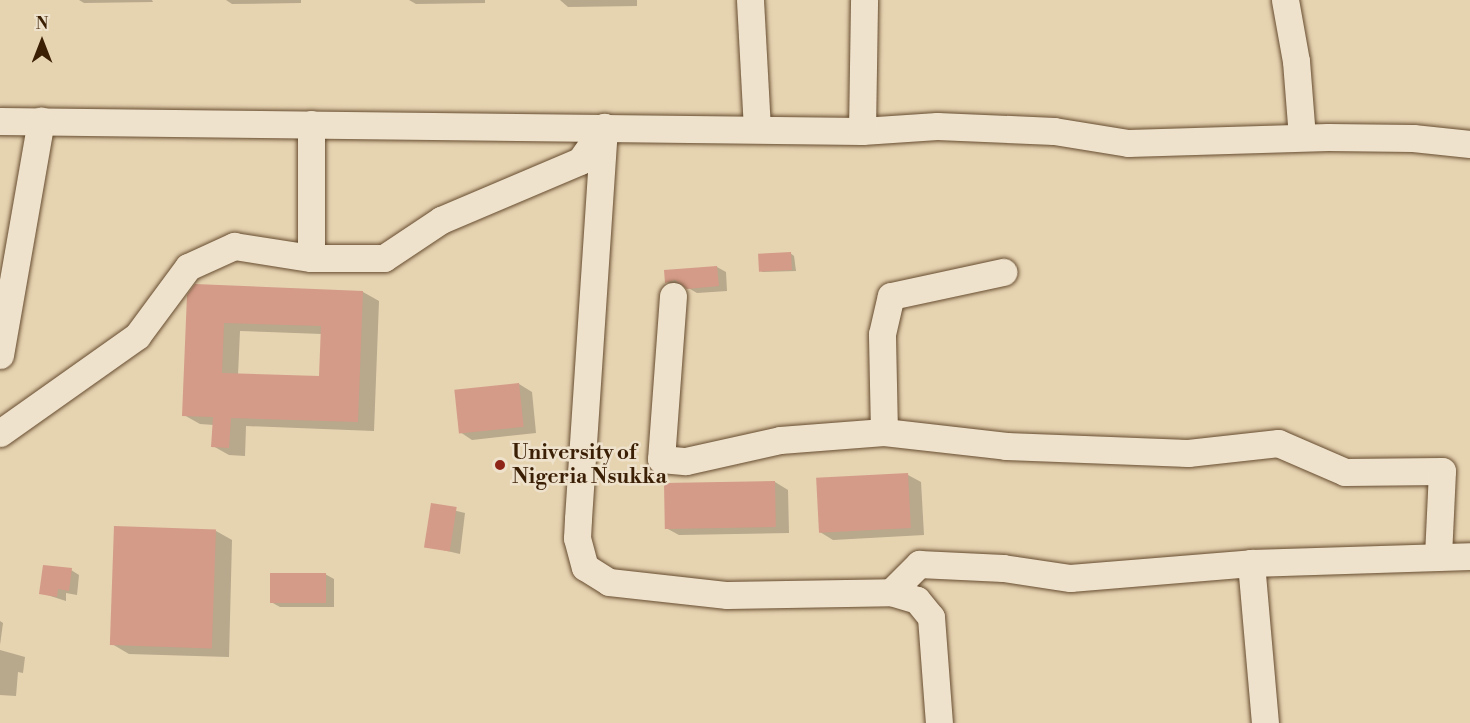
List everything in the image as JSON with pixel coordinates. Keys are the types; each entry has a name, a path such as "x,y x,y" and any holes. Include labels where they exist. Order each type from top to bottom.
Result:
{"street":[{"path":"750,0 757,129"},
{"path":"862,131 864,0"},
{"path":"1285,0 1296,61 1302,137"},
{"path":"0,121 862,131 937,126 1054,131 1128,143 1302,137 1413,138 1470,144"},
{"path":"0,355 42,121"},
{"path":"311,124 311,258"},
{"path":"0,433 137,336 188,267 234,246 311,258 384,258 441,220 580,161 604,128"},
{"path":"604,128 577,538 585,567 609,582 727,595 891,592 917,600 932,617 939,723"},
{"path":"884,432 882,334 891,296 1003,272"},
{"path":"673,296 661,459 686,461 780,440 884,432 1006,446 1188,453 1278,443 1345,472 1442,471 1438,557"},
{"path":"891,592 919,564 1003,568 1070,578 1251,563 1470,556"},
{"path":"1251,563 1265,723"}],"building":[{"path":"791,252 792,270 759,272 758,254"},
{"path":"717,266 719,286 687,289 675,280 665,283 664,270"},
{"path":"195,284 363,291 358,422 231,418 229,448 211,447 213,417 182,416 187,295","holes":["224,323 321,326 319,376 222,373"]},
{"path":"519,383 524,427 459,434 454,390"},
{"path":"908,473 911,528 819,533 816,478"},
{"path":"775,481 776,527 665,529 664,483"},
{"path":"431,503 457,507 450,552 424,547"},
{"path":"114,526 216,530 212,648 110,645"},
{"path":"43,565 72,568 69,591 58,589 57,597 39,594"},
{"path":"270,573 326,573 326,603 270,603"}],"place":[{"name":"University of Nigeria Nsukka","path":"500,465"}]}
